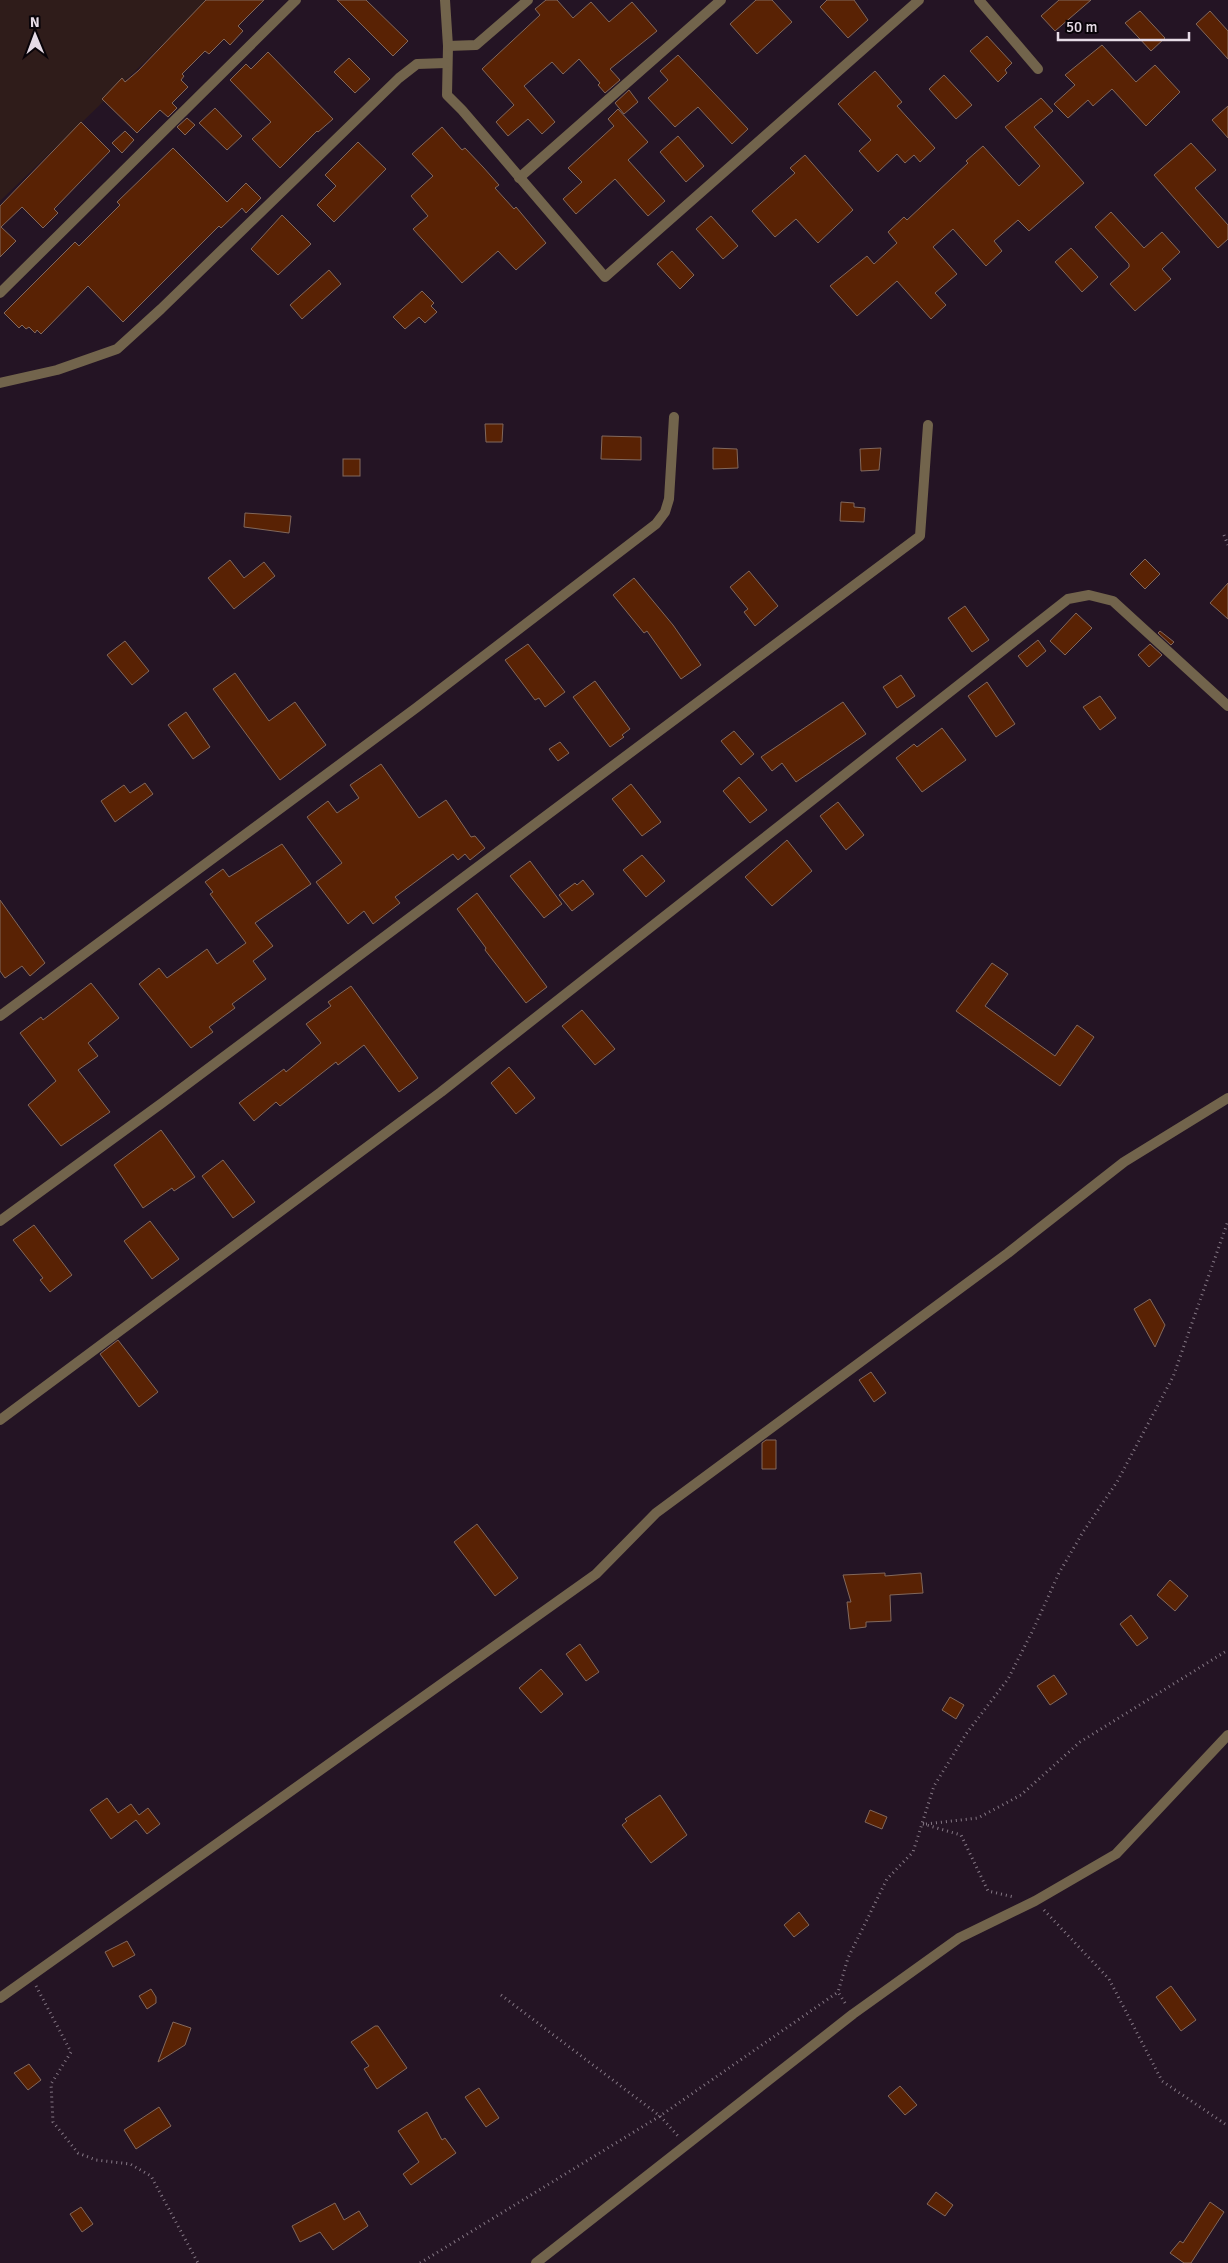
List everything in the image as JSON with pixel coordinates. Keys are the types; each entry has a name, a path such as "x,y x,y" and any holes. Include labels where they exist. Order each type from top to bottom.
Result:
{"street":[{"path":"0,293 296,0"},
{"path":"446,0 448,46 446,63 447,95 605,277 919,0"},
{"path":"448,46 476,45 528,0"},
{"path":"519,178 721,0"},
{"path":"979,0 1038,69"},
{"path":"0,383 57,370 117,349 161,309 399,78 417,64 446,63"},
{"path":"0,1016 416,708 656,524 665,512 669,499 674,417"},
{"path":"0,1221 162,1103 920,536 928,425"},
{"path":"0,1420 442,1092 1068,599 1090,595 1113,601 1228,706"},
{"path":"0,1998 596,1574 656,1513 1008,1253 1124,1162 1228,1098"},
{"path":"536,2263 853,2014 959,1938 1035,1901 1116,1854 1228,1735"}],"path":[{"path":"1224,536 1228,545"},
{"path":"420,2263 660,2116 838,1992 848,1958 887,1879 913,1852 934,1786 966,1734 1008,1679 1034,1630 1059,1573 1083,1532 1118,1482 1173,1377 1228,1221"},
{"path":"923,1824 978,1818 1021,1794 1080,1742 1228,1650"},
{"path":"923,1824 961,1834 988,1891 1035,1901 1109,1979 1162,2080 1228,2126"},
{"path":"32,1976 71,2052 51,2084 53,2122 78,2153 96,2160 130,2164 151,2176 198,2263"},
{"path":"838,1992 853,2014"},
{"path":"502,1995 660,2116 687,2146"}],"shaded area":[{"path":"0,0 209,0 0,201"}],"building":[{"path":"206,0 264,0 238,26 243,31 230,45 224,39 209,54 205,51 182,74 184,76 181,80 188,87 172,103 177,108 168,117 160,110 137,133 102,99 122,78 125,82 138,71"},
{"path":"337,0 366,0 408,41 393,56"},
{"path":"546,0 557,0 573,18 591,2 609,22 632,2 657,31 610,69 620,80 605,93 598,85 600,83 579,59 563,74 552,62 524,86 555,122 542,134 528,119 508,136 496,122 514,105 482,69 540,15 535,9"},
{"path":"756,0 772,0 792,22 757,54 730,24"},
{"path":"827,0 854,0 868,20 848,38 820,7"},
{"path":"1059,0 1091,0 1055,31 1041,16"},
{"path":"1140,11 1165,38 1151,51 1125,23"},
{"path":"1210,11 1228,31 1228,59 1196,24"},
{"path":"987,36 1012,63 1005,70 1007,73 998,82 970,51"},
{"path":"1102,45 1136,82 1155,65 1180,92 1146,126 1112,89 1093,106 1088,100 1068,118 1054,104 1075,85 1065,75"},
{"path":"268,52 333,119 317,131 280,168 252,139 271,122 230,80 246,64 251,69"},
{"path":"678,55 748,129 732,144 698,107 675,127 648,98 668,80 660,71"},
{"path":"349,58 370,79 355,93 334,72"},
{"path":"875,71 902,102 897,106 935,148 920,162 914,155 905,163 897,154 878,172 859,151 871,140 838,104"},
{"path":"944,75 972,105 956,119 929,89"},
{"path":"629,90 638,102 624,114 615,103"},
{"path":"1041,98 1053,111 1034,127 1084,183 1029,231 1018,220 994,241 1002,251 986,266 953,229 933,247 957,274 935,293 946,305 931,319 897,281 857,316 830,286 867,256 874,264 897,243 888,232 904,217 907,220 968,163 966,161 983,146 1019,186 1040,166 1005,127"},
{"path":"1228,106 1228,138 1212,120"},
{"path":"215,108 242,136 227,150 199,123"},
{"path":"618,109 648,142 628,160 665,201 648,216 615,179 576,214 563,199 582,182 568,168 614,126 608,119"},
{"path":"187,118 195,125 185,135 177,127"},
{"path":"81,122 110,151 54,209 58,213 43,228 22,207 1,227 16,241 0,257 0,206"},
{"path":"442,127 462,150 465,148 483,167 499,185 495,188 514,209 516,207 546,243 516,270 498,251 462,283 413,229 428,216 411,196 433,176 412,154"},
{"path":"125,131 134,140 122,153 112,143"},
{"path":"678,136 704,166 686,182 660,152"},
{"path":"358,142 386,169 334,222 317,205 336,186 325,175"},
{"path":"1191,143 1216,170 1195,188 1228,225 1228,239 1218,248 1154,175"},
{"path":"173,148 227,202 246,183 261,198 246,213 242,208 221,228 219,226 123,322 88,286 41,334 37,330 35,333 29,327 26,329 22,325 19,328 4,313 75,242 79,246 120,205 117,202"},
{"path":"805,155 853,210 818,243 796,219 775,237 752,211 795,173 790,168"},
{"path":"1111,212 1144,248 1162,232 1180,252 1162,269 1171,279 1135,311 1110,284 1129,267 1129,264 1095,227"},
{"path":"282,215 311,244 278,275 251,249"},
{"path":"711,216 738,246 723,259 696,229"},
{"path":"1071,248 1098,277 1082,292 1055,262"},
{"path":"672,251 694,275 680,289 657,264"},
{"path":"329,270 341,284 302,319 290,305"},
{"path":"422,291 434,303 431,306 437,312 425,323 419,317 405,329 393,317"},
{"path":"485,424 503,424 502,442 486,442"},
{"path":"602,436 641,437 641,460 601,459"},
{"path":"713,448 737,449 738,468 713,469"},
{"path":"881,448 879,470 861,471 860,449"},
{"path":"343,459 360,459 360,476 343,476"},
{"path":"841,502 854,503 854,507 865,508 864,522 840,521"},
{"path":"245,513 291,516 289,533 244,527"},
{"path":"1145,559 1160,574 1145,589 1130,574"},
{"path":"230,560 244,578 264,562 275,576 234,609 208,578"},
{"path":"749,571 778,606 755,626 744,612 748,609 730,587"},
{"path":"634,578 673,625 701,665 681,679 647,631 644,633 613,595"},
{"path":"1228,583 1228,619 1210,603"},
{"path":"965,606 989,640 972,652 948,618"},
{"path":"1076,613 1092,628 1065,655 1050,641"},
{"path":"1160,631 1174,642 1171,645 1158,633"},
{"path":"1038,640 1046,651 1027,667 1018,656"},
{"path":"125,641 149,671 132,685 107,655"},
{"path":"528,644 565,692 545,707 539,698 535,700 505,660"},
{"path":"1150,644 1162,655 1149,667 1138,655"},
{"path":"235,673 269,721 295,702 326,745 280,780 213,689"},
{"path":"901,675 915,696 897,708 883,687"},
{"path":"595,681 630,729 622,735 624,737 610,747 573,697"},
{"path":"987,682 1015,724 996,737 968,696"},
{"path":"1100,696 1116,718 1100,730 1083,707"},
{"path":"843,702 866,734 796,782 782,763 772,771 761,757"},
{"path":"186,712 210,747 193,759 168,725"},
{"path":"942,728 966,760 922,792 896,758 914,744 917,747"},
{"path":"734,731 754,754 741,765 721,741"},
{"path":"560,742 569,753 558,761 549,749"},
{"path":"381,764 419,818 446,800 471,837 475,836 485,848 470,860 465,854 458,860 453,854 395,897 400,903 373,924 364,911 348,924 316,882 342,863 307,817 328,801 337,813 359,798 350,785"},
{"path":"739,777 767,810 750,823 723,791"},
{"path":"145,783 153,794 115,822 101,801 124,785 130,793"},
{"path":"631,784 661,822 642,836 612,799"},
{"path":"838,802 864,835 846,850 820,816"},
{"path":"787,840 812,871 772,906 745,877"},
{"path":"282,844 311,884 255,923 273,946 253,961 266,979 232,1004 235,1008 209,1027 213,1032 191,1048 139,984 159,968 167,978 207,949 217,964 246,943 210,894 213,892 205,882 223,869 229,877"},
{"path":"642,855 665,881 646,897 623,870"},
{"path":"530,861 562,904 544,918 510,876"},
{"path":"583,880 594,894 572,911 559,895 575,883 577,885"},
{"path":"477,893 547,987 526,1003 485,950 486,948 457,909"},
{"path":"0,900 45,963 30,976 22,966 5,978 0,971"},
{"path":"992,963 1008,974 985,1006 1055,1056 1077,1025 1094,1037 1060,1086 956,1011"},
{"path":"91,983 119,1018 88,1043 98,1056 78,1070 110,1112 61,1146 28,1105 56,1081 20,1033 41,1017 43,1020"},
{"path":"351,986 418,1078 399,1092 364,1045 338,1065 336,1062 280,1106 276,1102 254,1121 239,1103 284,1069 286,1072 321,1043 306,1024 331,1006 328,1002"},
{"path":"582,1010 615,1049 595,1065 562,1026"},
{"path":"509,1067 535,1098 516,1114 491,1083"},
{"path":"161,1130 195,1177 174,1191 172,1188 143,1208 114,1165"},
{"path":"223,1160 255,1202 233,1218 202,1176"},
{"path":"150,1221 179,1259 152,1279 124,1241"},
{"path":"34,1225 72,1275 50,1292 40,1280 43,1278 13,1240"},
{"path":"1150,1299 1165,1325 1155,1347 1134,1309"},
{"path":"118,1340 158,1392 139,1407 100,1354"},
{"path":"871,1372 886,1393 874,1402 859,1380"},
{"path":"766,1440 776,1440 776,1469 762,1469 762,1443"},
{"path":"477,1524 518,1578 495,1596 454,1542"},
{"path":"885,1573 885,1576 921,1573 923,1593 890,1595 891,1621 866,1622 866,1627 850,1629 847,1602 851,1602 843,1575"},
{"path":"1170,1580 1188,1596 1175,1611 1157,1595"},
{"path":"1131,1615 1148,1638 1137,1646 1120,1624"},
{"path":"580,1644 599,1672 586,1681 566,1654"},
{"path":"541,1669 563,1694 541,1713 519,1688"},
{"path":"1054,1675 1067,1694 1050,1705 1037,1686"},
{"path":"950,1697 964,1705 956,1719 942,1710"},
{"path":"660,1795 687,1835 651,1863 622,1825 627,1821 625,1819"},
{"path":"107,1798 118,1813 131,1804 139,1815 148,1808 160,1824 147,1834 136,1820 111,1839 90,1810"},
{"path":"870,1810 887,1817 882,1829 865,1822"},
{"path":"799,1912 809,1925 794,1937 784,1925"},
{"path":"127,1941 135,1955 113,1967 105,1952"},
{"path":"1171,1986 1196,2020 1181,2031 1156,1997"},
{"path":"151,1989 156,1997 156,2003 147,2009 139,1996"},
{"path":"173,2022 191,2028 185,2045 158,2062"},
{"path":"375,2026 378,2026 407,2068 377,2089 364,2069 369,2066 351,2042"},
{"path":"29,2064 41,2080 28,2090 14,2073"},
{"path":"900,2086 917,2105 905,2115 888,2096"},
{"path":"479,2088 499,2118 486,2127 465,2097"},
{"path":"159,2107 171,2126 136,2149 124,2130"},
{"path":"427,2112 442,2140 445,2138 456,2153 411,2185 403,2174 419,2162 398,2131"},
{"path":"936,2192 953,2205 945,2216 927,2204"},
{"path":"1210,2202 1224,2212 1191,2263 1184,2263 1170,2253 1180,2241 1183,2243"},
{"path":"335,2203 344,2220 359,2211 368,2226 333,2250 320,2232 300,2242 292,2226"},
{"path":"81,2207 93,2224 82,2232 70,2214"}]}
